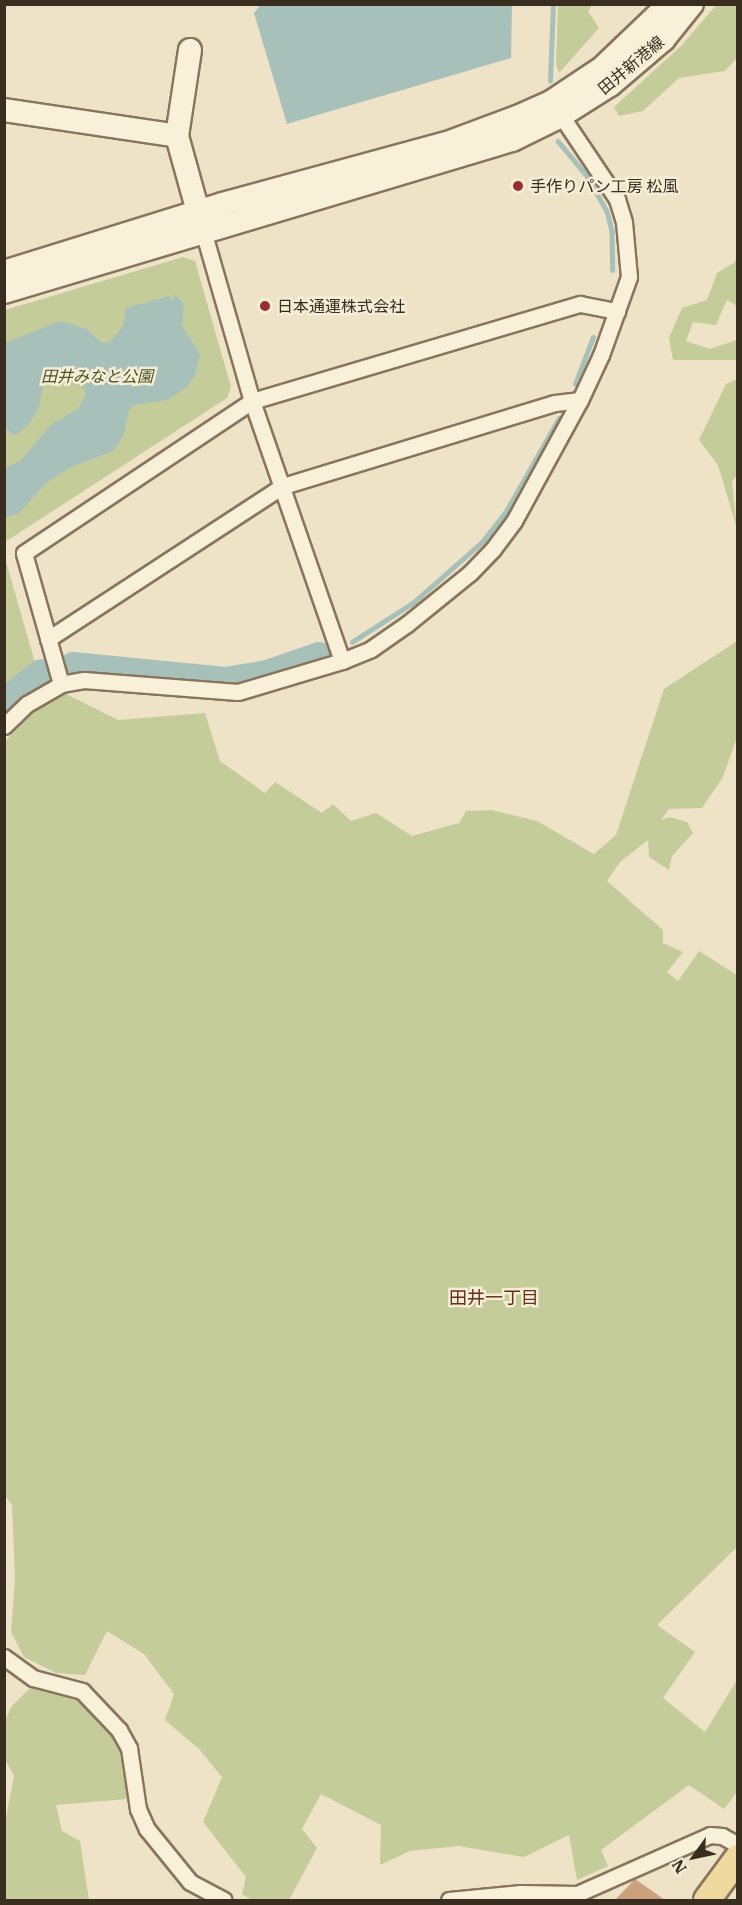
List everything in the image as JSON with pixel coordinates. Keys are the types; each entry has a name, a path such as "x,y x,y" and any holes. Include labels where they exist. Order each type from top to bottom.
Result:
{"main road":[{"path":"707,1900 738,1858"}],"street":[{"name":"田井新港線","path":"556,109 669,4"},
{"name":"田井新港線","path":"556,109 640,60 692,4"},
{"path":"190,50 177,135 252,401 342,661"},
{"path":"4,272 460,158 512,140 556,109 605,178 624,222 629,277 580,400 514,521 471,573 407,624 371,649 342,661 238,692 84,680 61,684 27,704 4,726"},
{"path":"4,110 177,135"},
{"path":"4,292 201,223"},
{"path":"61,684 24,553 252,401 580,304 617,311"},
{"path":"48,639 283,486 555,403 580,400"},
{"path":"4,1657 33,1678 82,1691 119,1730 129,1748 138,1809 147,1829 190,1882 224,1900"},
{"path":"449,1900 511,1894 577,1894 710,1835 722,1836 738,1845"}],"green space":[{"path":"717,4 737,5 737,58 725,71 679,78 643,111 619,116 614,107 681,46"},
{"path":"558,5 592,5 588,11 599,28 559,73 556,64"},
{"path":"737,253 737,306 727,300 716,325 693,322 686,341 710,349 737,340 737,360 673,360 669,338 682,308 707,300 717,273 735,262"},
{"name":"田井みなと公園","path":"183,257 195,261 231,387 227,398 5,542 5,310"},
{"path":"737,379 737,476 732,481 737,529 718,465 699,440 726,384"},
{"path":"5,558 36,666 4,695"},
{"path":"737,641 737,737 723,777 702,808 669,809 661,820 670,817 687,822 693,833 672,856 669,870 649,857 648,840 620,862 607,881 663,930 663,943 683,952 667,972 678,981 699,951 737,975 737,1547 657,1625 695,1652 663,1698 705,1732 737,1680 737,1792 724,1809 689,1785 601,1850 608,1866 577,1880 569,1835 524,1857 459,1846 410,1851 380,1865 381,1825 321,1794 302,1829 317,1848 289,1900 252,1900 242,1894 246,1877 203,1822 222,1777 199,1749 165,1720 174,1694 144,1654 107,1631 85,1675 56,1673 24,1657 11,1632 15,1579 12,1505 4,1494 5,741 40,707 66,694 118,720 205,713 220,761 265,793 275,782 322,813 333,804 351,821 376,813 412,836 459,823 466,811 492,810 537,821 594,854 616,835 664,689"},
{"path":"32,1686 79,1701 108,1730 124,1757 127,1799 56,1805 62,1831 80,1841 89,1900 5,1900 4,1828 14,1776 5,1759 5,1721 11,1707"}],"water":[{"path":"261,4 512,5 511,58 287,124 254,13"},
{"path":"175,294 184,304 182,326 200,354 195,375 187,387 167,400 134,405 129,410 123,437 113,451 71,467 46,483 19,513 5,517 5,467 20,461 52,424 78,409 86,394 77,373 69,370 56,374 43,386 39,407 29,424 14,436 5,428 5,343 60,321 87,329 102,343 111,341 123,326 126,308 169,296 172,301"}],"building":[{"path":"635,1879 665,1900 615,1900"}],"waterway":[{"path":"550,81 553,4"},
{"path":"558,141 588,177 607,211 612,231 613,270"},
{"path":"575,384 593,337"},
{"path":"352,642 414,602 482,542 505,513 559,418"},
{"path":"73,665 225,680 267,673 319,655"},
{"path":"4,701 41,672"}],"place":[{"name":"手作りパン工房 松風","path":"518,186"},
{"name":"日本通運株式会社","path":"265,306"}],"district":[{"name":"田井一丁目","path":"494,1298"}]}
